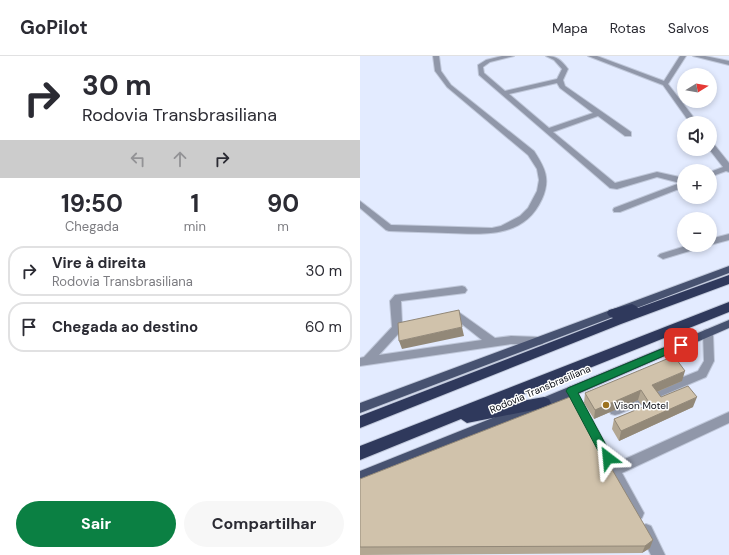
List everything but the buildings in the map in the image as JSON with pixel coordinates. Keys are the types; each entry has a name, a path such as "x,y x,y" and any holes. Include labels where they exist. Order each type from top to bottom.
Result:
{"highway":[{"path":"613,313 640,307 723,281"},
{"path":"360,422 723,281"},
{"name":"Rodovia Transbrasiliana","path":"360,453 729,308"},
{"path":"440,422 544,403"}],"main road":[{"path":"360,408 729,269"},
{"name":"Rodovia Transbrasiliana","path":"360,477 544,403 729,324"}],"street":[{"path":"360,204 389,228 492,231 502,230 511,226 525,216 536,204 543,186 541,167 531,153 449,86 438,72 436,56"},
{"path":"511,56 488,61 480,66 481,74 613,186 657,174 677,179"},
{"path":"549,56 556,59 565,69 560,80 562,86 628,134"},
{"path":"591,56 664,84 689,116"},
{"path":"664,84 683,56"},
{"path":"696,56 729,63"},
{"path":"503,93 560,80"},
{"path":"548,131 599,113"},
{"path":"717,153 728,168 717,172"},
{"path":"616,210 677,187"},
{"path":"717,240 729,237"},
{"path":"663,256 677,252"},
{"path":"397,328 395,301 398,298 462,290"},
{"path":"439,321 460,317 494,343"},
{"path":"363,362 397,328 418,324"},
{"path":"595,418 702,374 709,361 708,333"},
{"path":"363,362 494,343 520,340 539,341"},
{"path":"571,391 595,418 614,470 658,555"},
{"path":"614,470 729,417"}],"place":[{"name":"Vison Motel","path":"606,405"}],"route":[{"path":"608,458 571,391 681,345"}]}
